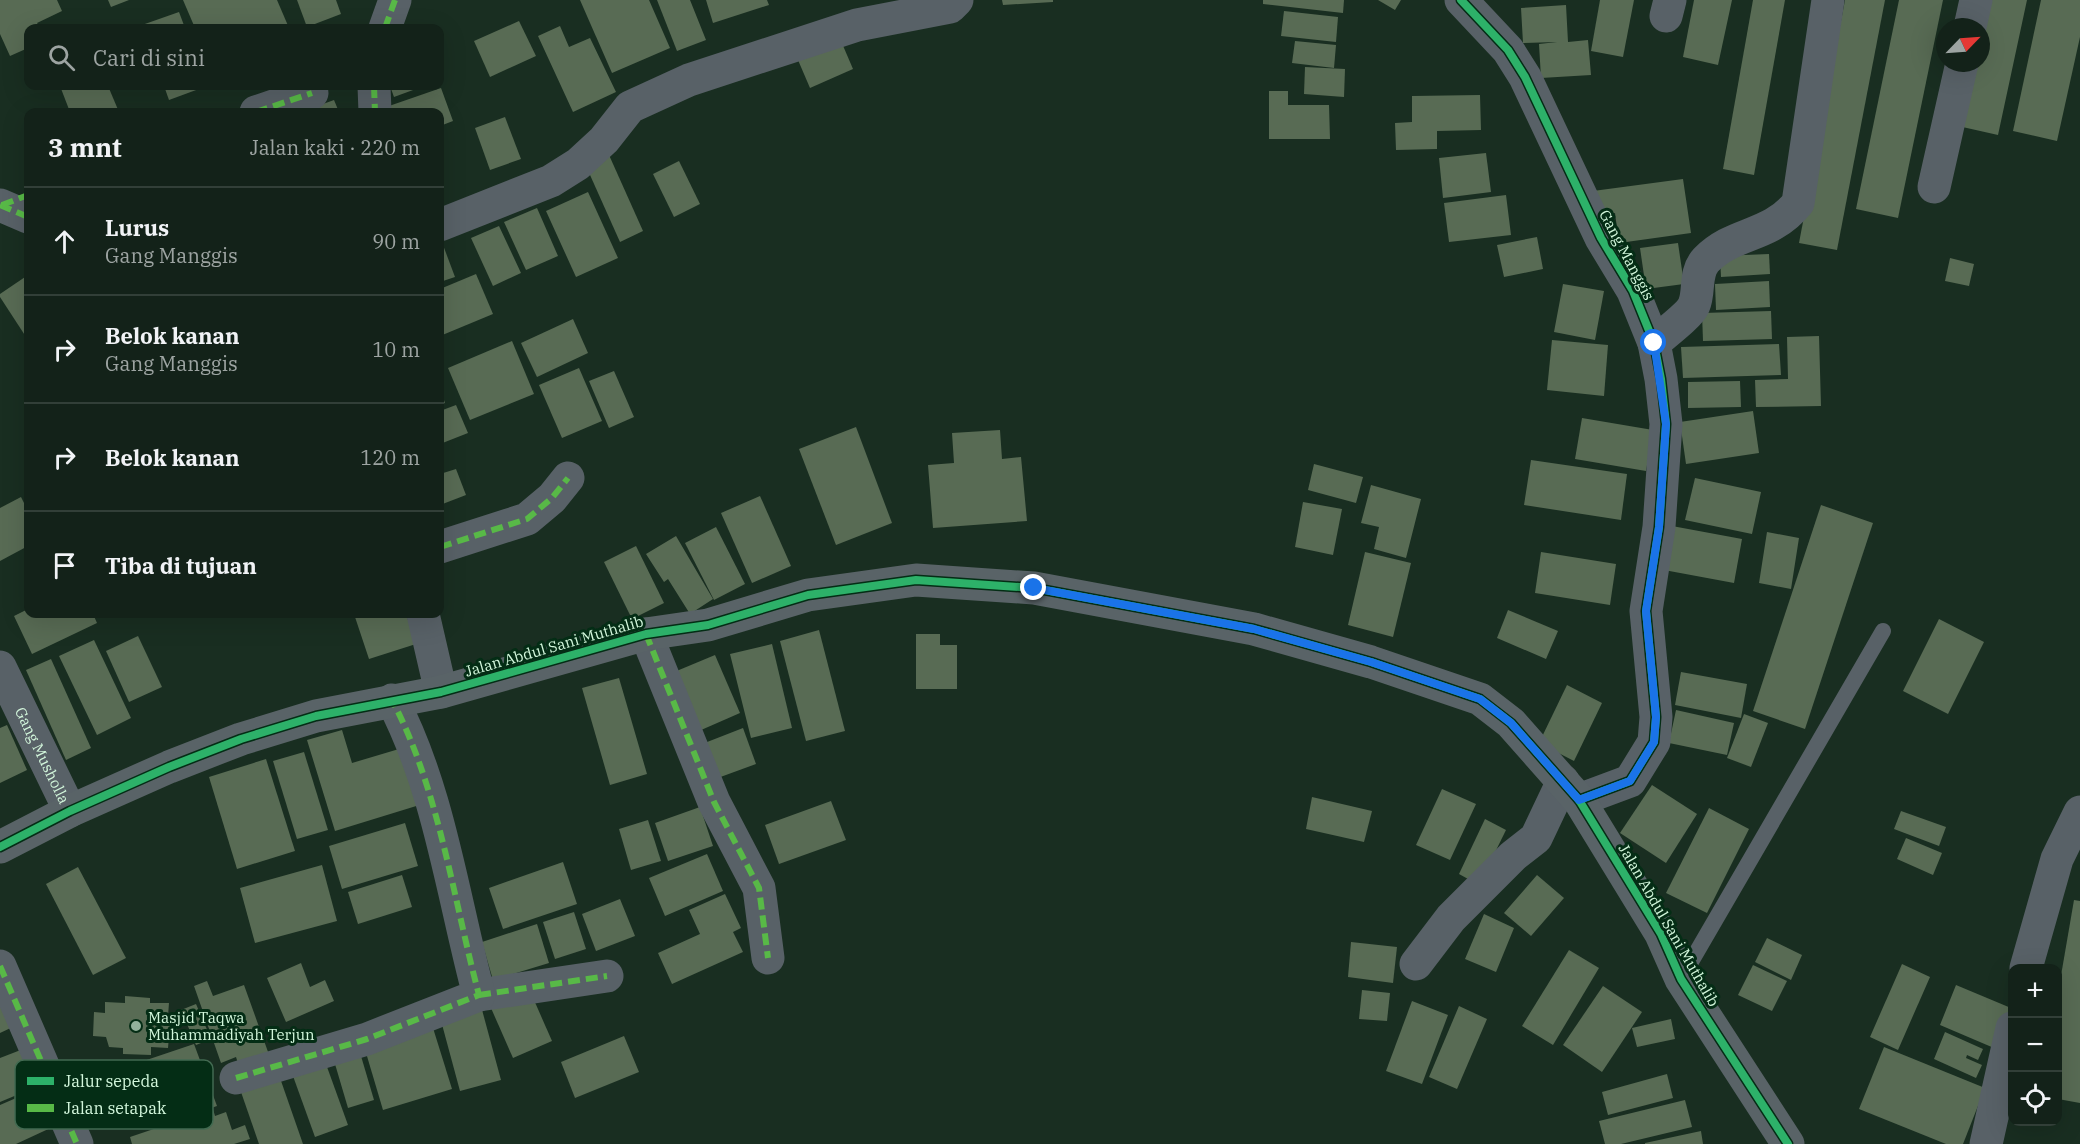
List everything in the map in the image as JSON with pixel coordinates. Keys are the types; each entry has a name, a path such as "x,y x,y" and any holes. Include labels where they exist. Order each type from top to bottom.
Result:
{"street":[{"path":"386,24 395,0"},
{"path":"444,223 551,181 578,164 604,140 630,107 688,80 857,25 950,7 957,0"},
{"name":"Gang Manggis","path":"1461,0 1508,50 1525,76 1601,237 1633,291 1654,343 1666,424 1659,527 1646,611 1656,717 1654,742 1630,781 1571,790"},
{"path":"1654,343 1694,306 1698,277 1704,262 1729,241 1755,234 1778,223 1798,203 1828,0"},
{"path":"1972,18 1976,0"},
{"path":"1934,187 1960,72"},
{"path":"374,90 375,108"},
{"path":"268,108 312,93"},
{"path":"444,546 527,519 552,498 568,478"},
{"name":"Jalan Abdul Sani Muthalib","path":"0,847 70,811 241,739 316,716 441,692 646,634 708,626 808,595 916,580 1034,588 1254,629 1371,662 1480,699 1511,723 1571,790 1662,934 1681,979 1788,1144"},
{"path":"424,618 441,692"},
{"path":"646,634 714,802 759,888 768,958"},
{"name":"Gang Musholla","path":"0,667 70,811"},
{"path":"392,700 408,730 434,811 478,995"},
{"path":"1416,964 1451,918 1513,856 1536,838 1571,790"},
{"path":"2027,964 2057,859 2080,812"},
{"path":"0,966 41,1060"},
{"path":"236,1078 367,1039 478,995 607,976"},
{"path":"1986,1144 2008,1049"},
{"path":"71,1129 77,1144"}],"lane":[{"path":"1681,979 1883,631"}],"building":[{"path":"0,0 57,0 62,11 38,24 24,24 24,50 10,56 0,34"},
{"path":"108,0 129,0 111,7"},
{"path":"183,0 277,0 287,24 193,24"},
{"path":"297,0 336,0 341,14 315,24 306,24"},
{"path":"580,0 649,0 670,48 612,73"},
{"path":"657,0 690,0 706,40 677,51"},
{"path":"706,0 767,0 769,5 713,23"},
{"path":"1002,0 1053,0 1053,2 1003,5"},
{"path":"1263,0 1344,0 1343,13 1263,4"},
{"path":"1378,0 1401,0 1395,10"},
{"path":"1600,0 1634,0 1623,57 1591,51"},
{"path":"1694,0 1732,0 1718,65 1683,57"},
{"path":"1753,0 1785,0 1754,175 1723,169"},
{"path":"1845,0 1885,0 1837,250 1799,243"},
{"path":"1899,0 1943,0 1939,18 1936,18 1936,34 1898,218 1856,209"},
{"path":"1986,0 2027,0 1998,135 1958,126 1970,72 1990,72 1990,18 1983,18"},
{"path":"2041,0 2080,0 2080,37 2057,141 2013,131"},
{"path":"1566,5 1568,42 1588,40 1591,75 1541,78 1539,44 1557,42 1523,43 1521,8"},
{"path":"1284,11 1338,17 1336,42 1281,36"},
{"path":"179,12 184,24 145,24"},
{"path":"519,21 536,56 490,77 474,41"},
{"path":"560,26 569,47 590,38 616,92 573,112 538,36"},
{"path":"841,41 853,69 810,88 798,60"},
{"path":"1295,41 1336,45 1334,68 1292,63"},
{"path":"1305,67 1345,69 1344,97 1304,94"},
{"path":"62,90 110,90 117,108 68,108"},
{"path":"165,90 196,90 169,100"},
{"path":"391,90 413,90 394,97"},
{"path":"435,90 442,90 453,121 444,124 444,108 390,108 389,106"},
{"path":"1269,91 1288,91 1288,105 1329,105 1330,139 1269,139"},
{"path":"1480,95 1481,130 1437,131 1437,149 1396,150 1395,123 1412,122 1412,96"},
{"path":"334,100 337,108 312,108"},
{"path":"505,117 521,159 490,170 475,128"},
{"path":"1486,153 1491,192 1443,198 1439,158"},
{"path":"609,155 643,231 620,242 586,166"},
{"path":"679,161 700,204 674,217 653,174"},
{"path":"1683,179 1691,233 1619,243 1615,213 1596,215 1593,191"},
{"path":"588,192 618,258 576,277 546,211"},
{"path":"1506,195 1511,235 1449,242 1444,203"},
{"path":"537,208 558,256 526,270 504,222"},
{"path":"499,226 521,273 493,286 471,238"},
{"path":"1537,237 1543,269 1504,277 1497,245"},
{"path":"1678,243 1684,284 1646,289 1640,248"},
{"path":"444,248 455,277 444,281"},
{"path":"1769,254 1770,274 1721,277 1720,256"},
{"path":"1950,258 1974,264 1969,286 1945,281"},
{"path":"476,274 493,314 444,334 444,287"},
{"path":"24,278 24,334 0,297 0,294"},
{"path":"1769,281 1770,307 1716,310 1715,284"},
{"path":"1563,284 1604,291 1595,340 1554,332"},
{"path":"1771,311 1772,339 1703,341 1702,313"},
{"path":"573,319 588,353 537,377 521,343"},
{"path":"1819,336 1821,406 1756,407 1755,380 1788,379 1787,337"},
{"path":"1552,340 1608,345 1604,396 1547,390"},
{"path":"512,341 534,394 470,420 448,368"},
{"path":"1779,344 1781,375 1683,378 1681,347"},
{"path":"579,368 602,421 562,438 539,385"},
{"path":"614,371 634,417 609,428 589,381"},
{"path":"1740,381 1741,407 1688,408 1688,382"},
{"path":"456,405 468,433 444,442 444,410"},
{"path":"1753,411 1759,453 1686,464 1680,422"},
{"path":"1582,418 1653,430 1646,471 1575,459"},
{"path":"856,427 892,523 836,545 799,449"},
{"path":"1000,430 1002,459 1021,457 1027,521 933,528 928,465 954,463 952,433"},
{"path":"1531,460 1627,474 1621,520 1524,505"},
{"path":"1314,464 1363,477 1356,503 1308,490"},
{"path":"456,469 466,495 444,503 444,473"},
{"path":"1695,478 1761,492 1752,534 1685,520"},
{"path":"1371,485 1421,499 1406,558 1374,549 1379,527 1361,523"},
{"path":"760,496 791,566 752,583 721,513"},
{"path":"21,497 24,503 24,548 0,561 0,508"},
{"path":"1303,502 1342,509 1333,555 1295,547"},
{"path":"1821,505 1873,523 1805,729 1753,711"},
{"path":"1672,526 1742,539 1734,583 1664,570"},
{"path":"716,527 745,584 714,600 685,543"},
{"path":"1767,532 1799,538 1791,589 1759,583"},
{"path":"676,536 713,599 690,614 668,579 664,582 646,554"},
{"path":"636,546 664,603 632,619 604,562"},
{"path":"1365,552 1411,563 1393,637 1348,625"},
{"path":"1541,552 1616,564 1610,605 1535,593"},
{"path":"1508,610 1558,631 1546,659 1497,638"},
{"path":"24,611 24,618 95,618 97,623 32,654 14,616"},
{"path":"355,618 407,618 416,644 369,659"},
{"path":"1939,619 1984,642 1948,714 1903,691"},
{"path":"819,630 845,731 806,741 780,641"},
{"path":"916,634 940,634 940,645 957,645 957,689 916,689"},
{"path":"138,636 162,687 129,702 106,651"},
{"path":"94,640 131,718 97,735 59,656"},
{"path":"772,644 792,728 751,738 730,654"},
{"path":"715,655 740,713 692,734 667,675"},
{"path":"51,659 91,748 66,760 26,670"},
{"path":"1681,672 1747,684 1741,718 1675,705"},
{"path":"619,678 647,774 610,785 582,688"},
{"path":"1567,685 1602,703 1574,761 1539,743"},
{"path":"1676,710 1734,723 1727,755 1669,743"},
{"path":"1744,714 1768,723 1751,767 1727,758"},
{"path":"7,725 27,770 0,783 0,728"},
{"path":"743,728 756,764 715,779 702,744"},
{"path":"342,730 352,763 409,746 426,803 335,831 307,740"},
{"path":"304,752 328,830 297,839 273,761"},
{"path":"266,759 295,851 237,869 209,777"},
{"path":"1652,785 1697,814 1666,863 1620,833"},
{"path":"1442,789 1476,804 1450,860 1416,845"},
{"path":"1312,797 1372,811 1364,842 1306,829"},
{"path":"831,801 846,840 779,864 765,825"},
{"path":"700,807 713,846 668,861 655,823"},
{"path":"1709,808 1749,829 1707,913 1666,893"},
{"path":"1901,811 1946,827 1939,846 1894,829"},
{"path":"1485,819 1506,830 1479,885 1459,874"},
{"path":"648,820 661,861 631,870 619,829"},
{"path":"405,823 418,866 342,889 329,846"},
{"path":"1906,838 1942,853 1933,875 1897,859"},
{"path":"707,854 723,891 665,916 649,878"},
{"path":"563,862 577,904 503,929 489,888"},
{"path":"322,865 337,921 255,943 240,888"},
{"path":"78,867 126,958 93,975 46,884"},
{"path":"402,875 412,907 358,924 348,892"},
{"path":"1537,875 1564,898 1531,936 1504,913"},
{"path":"725,894 741,928 733,932 743,952 672,984 658,953 700,934 689,910"},
{"path":"620,899 635,936 596,951 582,914"},
{"path":"2074,900 2080,901 2080,1103 2062,1100 2062,970"},
{"path":"574,912 586,949 555,959 543,922"},
{"path":"1484,914 1514,928 1496,972 1465,959"},
{"path":"537,924 549,963 493,980 482,942"},
{"path":"1767,938 1802,955 1791,980 1755,962"},
{"path":"1351,942 1397,947 1393,983 1348,977"},
{"path":"1569,950 1599,968 1553,1045 1522,1026"},
{"path":"301,963 310,987 325,980 334,1001 286,1022 267,978"},
{"path":"1902,964 1930,977 1898,1050 1870,1037"},
{"path":"1753,965 1787,981 1772,1011 1738,995"},
{"path":"207,981 213,996 244,985 272,1063 241,1073 236,1057 221,1063 194,986"},
{"path":"1956,985 2008,1007 2008,1015 1994,1048 1940,1025"},
{"path":"0,986 17,1025 0,1033"},
{"path":"1603,986 1642,1012 1602,1072 1563,1045"},
{"path":"1362,990 1390,993 1387,1021 1359,1019"},
{"path":"530,991 552,1041 513,1058 491,1008"},
{"name":"Masjid Taqwa Muhammadiyah Terjun","path":"125,996 150,998 150,1003 169,1003 168,1016 178,1016 177,1036 169,1036 168,1048 151,1047 151,1055 123,1054 123,1048 109,1047 106,1037 93,1036 94,1012 105,1013 105,1002 125,1003"},
{"path":"1412,1001 1448,1015 1422,1084 1386,1071"},
{"path":"196,1004 211,1039 196,1045 181,1010"},
{"path":"481,1006 501,1080 460,1091 440,1017"},
{"path":"1459,1006 1487,1019 1457,1089 1429,1077"},
{"path":"429,1015 452,1089 383,1110 361,1036"},
{"path":"1671,1019 1675,1039 1637,1047 1632,1028"},
{"path":"1945,1032 1983,1049 1978,1060 1967,1055 1966,1058 1982,1065 1976,1078 1934,1059"},
{"path":"624,1036 639,1072 575,1098 561,1062"},
{"path":"194,1044 200,1060 147,1060"},
{"path":"31,1046 33,1060 15,1060 15,1096 0,1102 0,1058"},
{"path":"1884,1047 1985,1088 1963,1144 1946,1144 1859,1109"},
{"path":"322,1053 348,1125 315,1137 289,1065"},
{"path":"361,1056 374,1100 348,1108 335,1064"},
{"path":"1667,1074 1673,1098 1608,1115 1602,1092"},
{"path":"280,1078 303,1144 259,1144 241,1092"},
{"path":"213,1095 217,1106 213,1107"},
{"path":"15,1098 15,1129 48,1129 16,1144 0,1144 0,1105"},
{"path":"1685,1100 1692,1127 1621,1144 1605,1144 1599,1121"},
{"path":"213,1109 215,1116 226,1112 232,1130 245,1125 250,1139 234,1144 132,1144 130,1137 154,1129 213,1129"},
{"path":"1701,1131 1703,1144 1645,1144 1645,1143"}],"marked path":[{"path":"386,24 395,0"},
{"path":"374,90 375,108"},
{"path":"268,108 312,93"},
{"path":"2,205 24,197"},
{"path":"0,205 24,215"},
{"path":"444,546 527,519 552,498 568,478"},
{"path":"646,634 714,802 759,888 768,958"},
{"path":"236,1078 367,1039 479,995 433,807 422,770 392,700"},
{"path":"0,966 41,1060"},
{"path":"479,995 607,976"},
{"path":"71,1129 77,1144"}],"cycle path":[{"path":"1461,0 1508,50 1525,77 1601,238 1633,291 1654,343 1661,379 1666,424 1659,527 1646,611 1656,717 1654,742 1630,781 1579,800"},
{"path":"0,847 70,811 169,767 241,739 316,716 441,692 646,634 708,625 808,595 916,580 1034,588 1254,629 1371,662 1480,699 1511,723 1579,800 1661,934 1681,979 1788,1144"}],"place":[{"name":"Masjid Taqwa Muhammadiyah Terjun","path":"136,1026"}],"route":[{"path":"1034,588 1254,629 1371,662 1480,699 1511,723 1579,800 1630,781 1654,742 1656,717 1646,611 1659,527 1666,424 1662,379 1654,343"}]}
